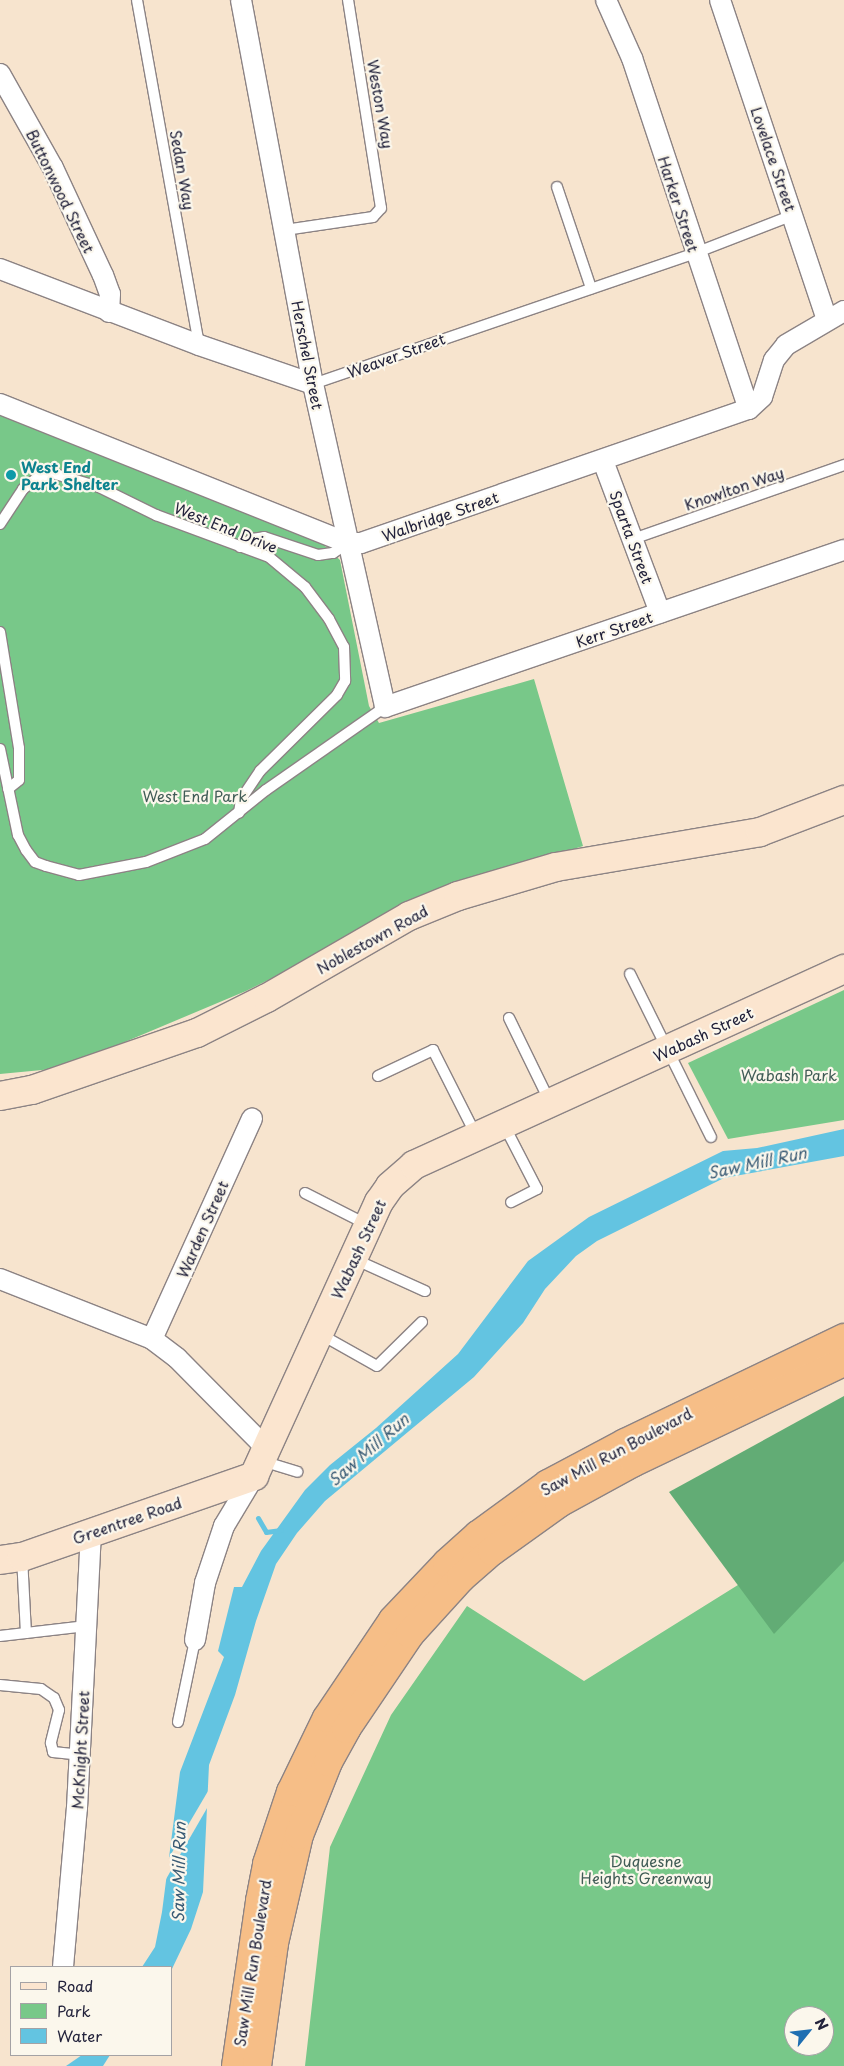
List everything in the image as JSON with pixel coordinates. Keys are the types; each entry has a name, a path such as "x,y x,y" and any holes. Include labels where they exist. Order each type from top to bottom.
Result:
{"highway":[{"name":"Saw Mill Run Boulevard","path":"236,2066 260,1901 285,1810 327,1718 393,1620 447,1563 478,1535 548,1484 625,1443 844,1338"},
{"name":"Saw Mill Run Boulevard","path":"258,2066 274,1943 288,1869 302,1826 328,1762 346,1729 410,1634 461,1578 492,1551 560,1503 627,1466 844,1362"}],"main road":[{"name":"Noblestown Road","path":"0,1096 40,1087 197,1033 266,998 409,916 458,896 556,867 760,832 844,800"},
{"name":"Wabash Street","path":"261,1462 379,1202 398,1177 414,1165 476,1136 844,969"},
{"name":"Greentree Road","path":"11,1559 91,1533 261,1462"}],"street":[{"name":"Herschel Street","path":"241,0 313,384 385,707"},
{"name":"Harker Street","path":"606,0 632,58 695,253 749,409"},
{"name":"Lovelace Street","path":"720,0 793,215 836,315"},
{"name":"Buttonwood Street","path":"0,74 53,168 110,294 110,312"},
{"path":"0,269 110,312 313,384"},
{"path":"749,409 762,397 774,360 786,345 836,315"},
{"path":"0,404 348,543"},
{"name":"Walbridge Street","path":"348,543 361,543 749,409"},
{"name":"Sparta Street","path":"603,461 660,613"},
{"name":"Kerr Street","path":"385,707 844,550"},
{"name":"Warden Street","path":"152,1339 252,1119"},
{"path":"0,1279 152,1339 177,1358 261,1462"},
{"name":"Wabash Street","path":"195,1640 205,1583 224,1526 261,1462"},
{"name":"McKnight Street","path":"63,1966 80,1755 91,1533"}],"lane":[{"name":"Sedan Way","path":"138,0 200,345"},
{"name":"Weston Way","path":"285,230 364,219 379,214 380,189 348,0"},
{"path":"557,187 590,288"},
{"name":"Weaver Street","path":"313,384 695,253 793,215"},
{"name":"Knowlton Way","path":"633,539 844,465"},
{"name":"West End Drive","path":"0,524 23,489 37,478 52,473 99,487 156,515 269,557 305,587 344,647 347,668 345,681 337,695 260,771 241,798 238,813"},
{"path":"240,547 252,539 264,536 318,555 332,553 348,543"},
{"path":"0,632 19,748 19,780 8,789"},
{"path":"0,749 18,835 26,850 36,862 79,875 119,870 183,849 205,839 266,790 385,707"},
{"path":"630,974 711,1137"},
{"path":"509,1018 550,1103"},
{"path":"378,1076 433,1050 476,1136"},
{"path":"504,1124 537,1189 511,1202"},
{"path":"305,1193 369,1225"},
{"path":"354,1258 425,1291"},
{"path":"319,1333 377,1366 422,1322"},
{"path":"261,1462 297,1472"},
{"path":"11,1559 26,1633"},
{"path":"0,1636 86,1626"},
{"path":"178,1722 195,1640"},
{"path":"0,1685 40,1689 54,1698 59,1710 51,1743 53,1752 80,1755"}],"green space":[{"name":"West End Park","path":"0,415 324,545 340,560 369,706 379,723 534,679 583,846 458,887 246,991 63,1068 0,1074"},
{"name":"Wabash Park","path":"844,990 844,1120 728,1139 688,1063"},
{"path":"844,1396 844,1561 774,1634 669,1492"},
{"name":"Duquesne Heights Greenway","path":"844,1519 844,2066 305,2066 330,1847 391,1715 467,1606 584,1681"}],"water":[{"name":"Saw Mill Run","path":"844,1129 844,1156 724,1178 597,1241 576,1256 545,1289 523,1323 474,1377 325,1501 297,1533 276,1564 256,1621 235,1695 209,1765 203,1892 191,1929 172,1969 172,1966 143,1966 155,1947 162,1912 180,1772 224,1657 218,1651 234,1587 242,1587 261,1551 305,1490 330,1465 376,1428 458,1354 528,1261 589,1217 723,1151 757,1148"},
{"path":"81,2056 109,2056 103,2066 66,2066"}],"pier":[{"path":"211,1786 210,1803 162,1886 164,1866"}],"waterway":[{"path":"258,1518 266,1532 281,1530"}],"place":[{"name":"West End Park Shelter","path":"11,475"}]}
